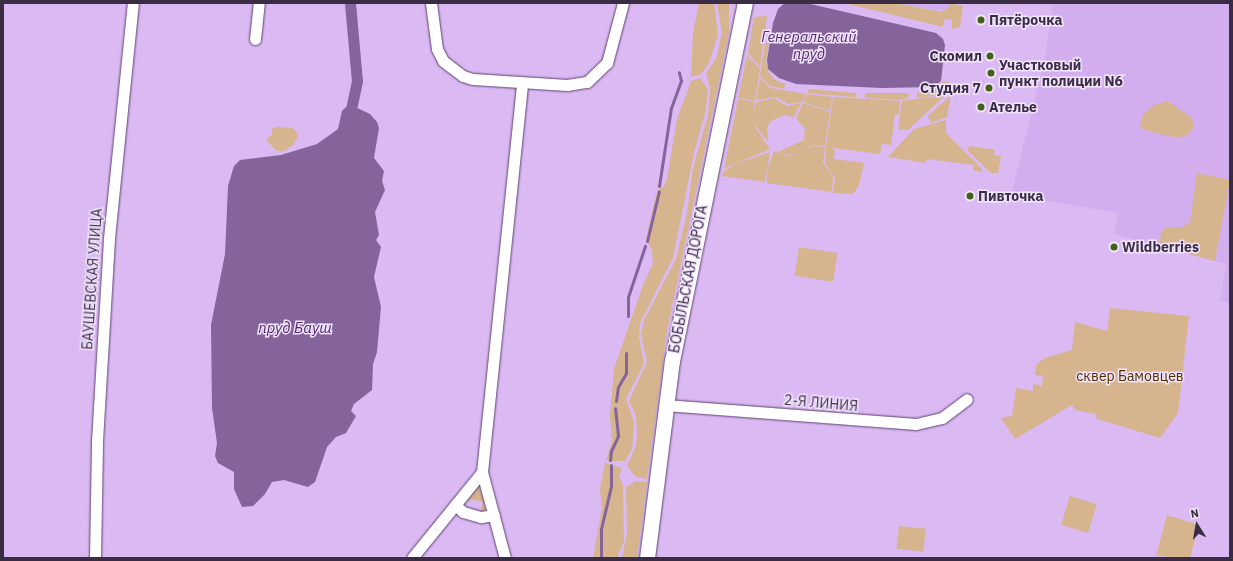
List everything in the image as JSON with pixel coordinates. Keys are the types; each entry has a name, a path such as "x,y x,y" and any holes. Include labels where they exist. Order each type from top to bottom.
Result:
{"street":[{"name":"БАУШЕВСКАЯ УЛИЦА","path":"95,558 97,434 108,254 134,3"},
{"path":"255,39 259,3"},
{"path":"431,3 437,49 448,66 473,79 572,85 594,77 607,63 611,54 623,3"},
{"name":"БОБЫЛЬСКАЯ ДОРОГА","path":"647,558 665,405 688,277 726,102 745,3"},
{"path":"505,558 482,472 522,83"},
{"name":"2-Я ЛИНИЯ","path":"665,405 916,424 942,418 967,399"},
{"path":"412,558 482,472"},
{"path":"455,505 463,512 481,517 494,515"}],"shaded area":[{"path":"897,3 949,3 949,7 942,11"},
{"path":"1053,3 1230,3 1230,303 1220,301 1226,264 1114,234 1118,213 1011,195 1045,57"}],"green space":[{"path":"699,3 714,3 718,35 709,63 701,74 691,77 693,33"},
{"path":"717,3 729,3 729,33 667,331 647,479 636,477 627,466 636,446 637,435 636,416 629,401 647,362 641,335 644,320 676,259 687,213 693,168 708,115 710,88 706,73 716,59 722,33"},
{"path":"844,3 895,3 942,12 949,7 950,3 963,6 960,27 948,30 952,28 952,20 944,19 943,27"},
{"path":"767,16 760,67 748,53 754,17"},
{"path":"765,43 769,43 766,61 768,71 775,80 785,84 784,89 770,86 760,76"},
{"path":"747,55 760,69 755,101 738,98"},
{"path":"700,78 708,89 706,109 694,153 673,258 640,323 639,337 644,364 626,399 634,422 632,449 625,461 606,460 612,441 610,416 614,369 643,285 653,264 652,250 646,240 657,191 664,186 667,179 677,119 691,81"},
{"path":"760,78 770,88 806,94 802,102 788,104 776,97 756,100"},
{"path":"943,81 950,82 938,95 917,98 917,93 933,90"},
{"path":"950,84 951,90 908,130 898,130 902,101 938,96"},
{"path":"808,89 857,93 856,97 808,93"},
{"path":"865,93 909,93 908,98 901,100 865,98"},
{"path":"807,94 832,97 830,111 803,102"},
{"path":"951,95 947,117 931,123 928,116"},
{"path":"833,97 900,101 899,115 895,114 891,145 882,144 880,154 826,147"},
{"path":"774,98 787,106 801,103 794,117 784,115 771,121 767,128 768,142 755,125 754,110 756,102"},
{"path":"738,99 754,102 755,127 770,149 724,169"},
{"path":"1168,101 1192,118 1194,128 1187,135 1179,138 1140,128 1143,114 1156,104"},
{"path":"803,103 830,112 825,146 813,145 802,151 813,146 825,147 823,163 833,176 832,192 767,183 767,171 774,151 789,156 799,153 789,155 778,152 804,140 805,129 796,118"},
{"path":"946,120 946,133 982,169 982,172 973,170 974,165 927,159 925,163 888,157 914,129"},
{"path":"277,127 292,128 296,131 298,137 292,146 284,151 277,151 266,140 272,135 272,129"},
{"path":"970,146 995,150 994,155 1001,156 998,173 991,173 967,150"},
{"path":"826,147 835,149 834,159 864,163 859,185 853,194 833,193 835,178 825,163"},
{"path":"770,152 765,182 722,176 723,172 736,164"},
{"path":"1197,173 1230,180 1215,261 1159,246 1161,233 1165,228 1182,227 1190,222"},
{"path":"799,247 838,253 833,282 794,276"},
{"name":"сквер Бамовцев","path":"1110,308 1189,316 1178,413 1160,438 1097,419 1096,414 1075,410 1072,405 1015,439 1001,418 1012,416 1016,388 1033,391 1033,384 1042,386 1043,376 1035,375 1036,365 1044,358 1072,350 1075,322 1107,331"},
{"path":"605,463 622,468 619,476 623,486 624,541 617,558 593,558 602,508 600,489"},
{"path":"635,481 647,482 637,558 622,558 627,533 626,488"},
{"path":"479,485 487,509 480,513 483,502 470,499 464,505 463,503"},
{"path":"1070,496 1097,504 1088,533 1061,525"},
{"path":"1167,515 1199,525 1190,558 1156,556"},
{"path":"899,526 926,529 923,552 897,549"}],"water":[{"name":"Генеральский пруд","path":"785,3 806,3 936,33 943,39 945,45 941,81 934,87 882,88 796,84 779,78 768,69 767,60 773,23 778,9"},
{"name":"пруд Бауш","path":"349,104 370,114 377,122 379,128 374,158 384,171 382,181 385,190 375,212 379,235 376,240 381,247 374,277 381,307 377,352 373,364 372,390 354,404 351,411 356,416 346,433 336,437 327,447 315,482 308,487 284,480 272,482 265,494 253,506 242,507 234,489 234,472 218,463 215,456 217,443 212,408 211,325 225,254 228,186 234,166 240,160 281,155 317,144 338,129 342,111"}],"waterway":[{"path":"350,3 357,81 352,105"},
{"path":"659,186 671,108 681,81 679,72"},
{"path":"647,241 659,191"},
{"path":"628,316 628,297 645,246"},
{"path":"616,401 618,387 626,373 626,353"},
{"path":"610,460 611,451 618,436 615,408"},
{"path":"601,558 601,529 611,486 611,465"}],"place":[{"name":"Пятёрочка","path":"981,20"},
{"name":"Скомил","path":"990,56"},
{"name":"Участковый пункт полиции N6","path":"991,73"},
{"name":"Студия 7","path":"989,88"},
{"name":"Ателье","path":"981,107"},
{"name":"Пивточка","path":"970,196"},
{"name":"Wildberries","path":"1114,247"}]}
